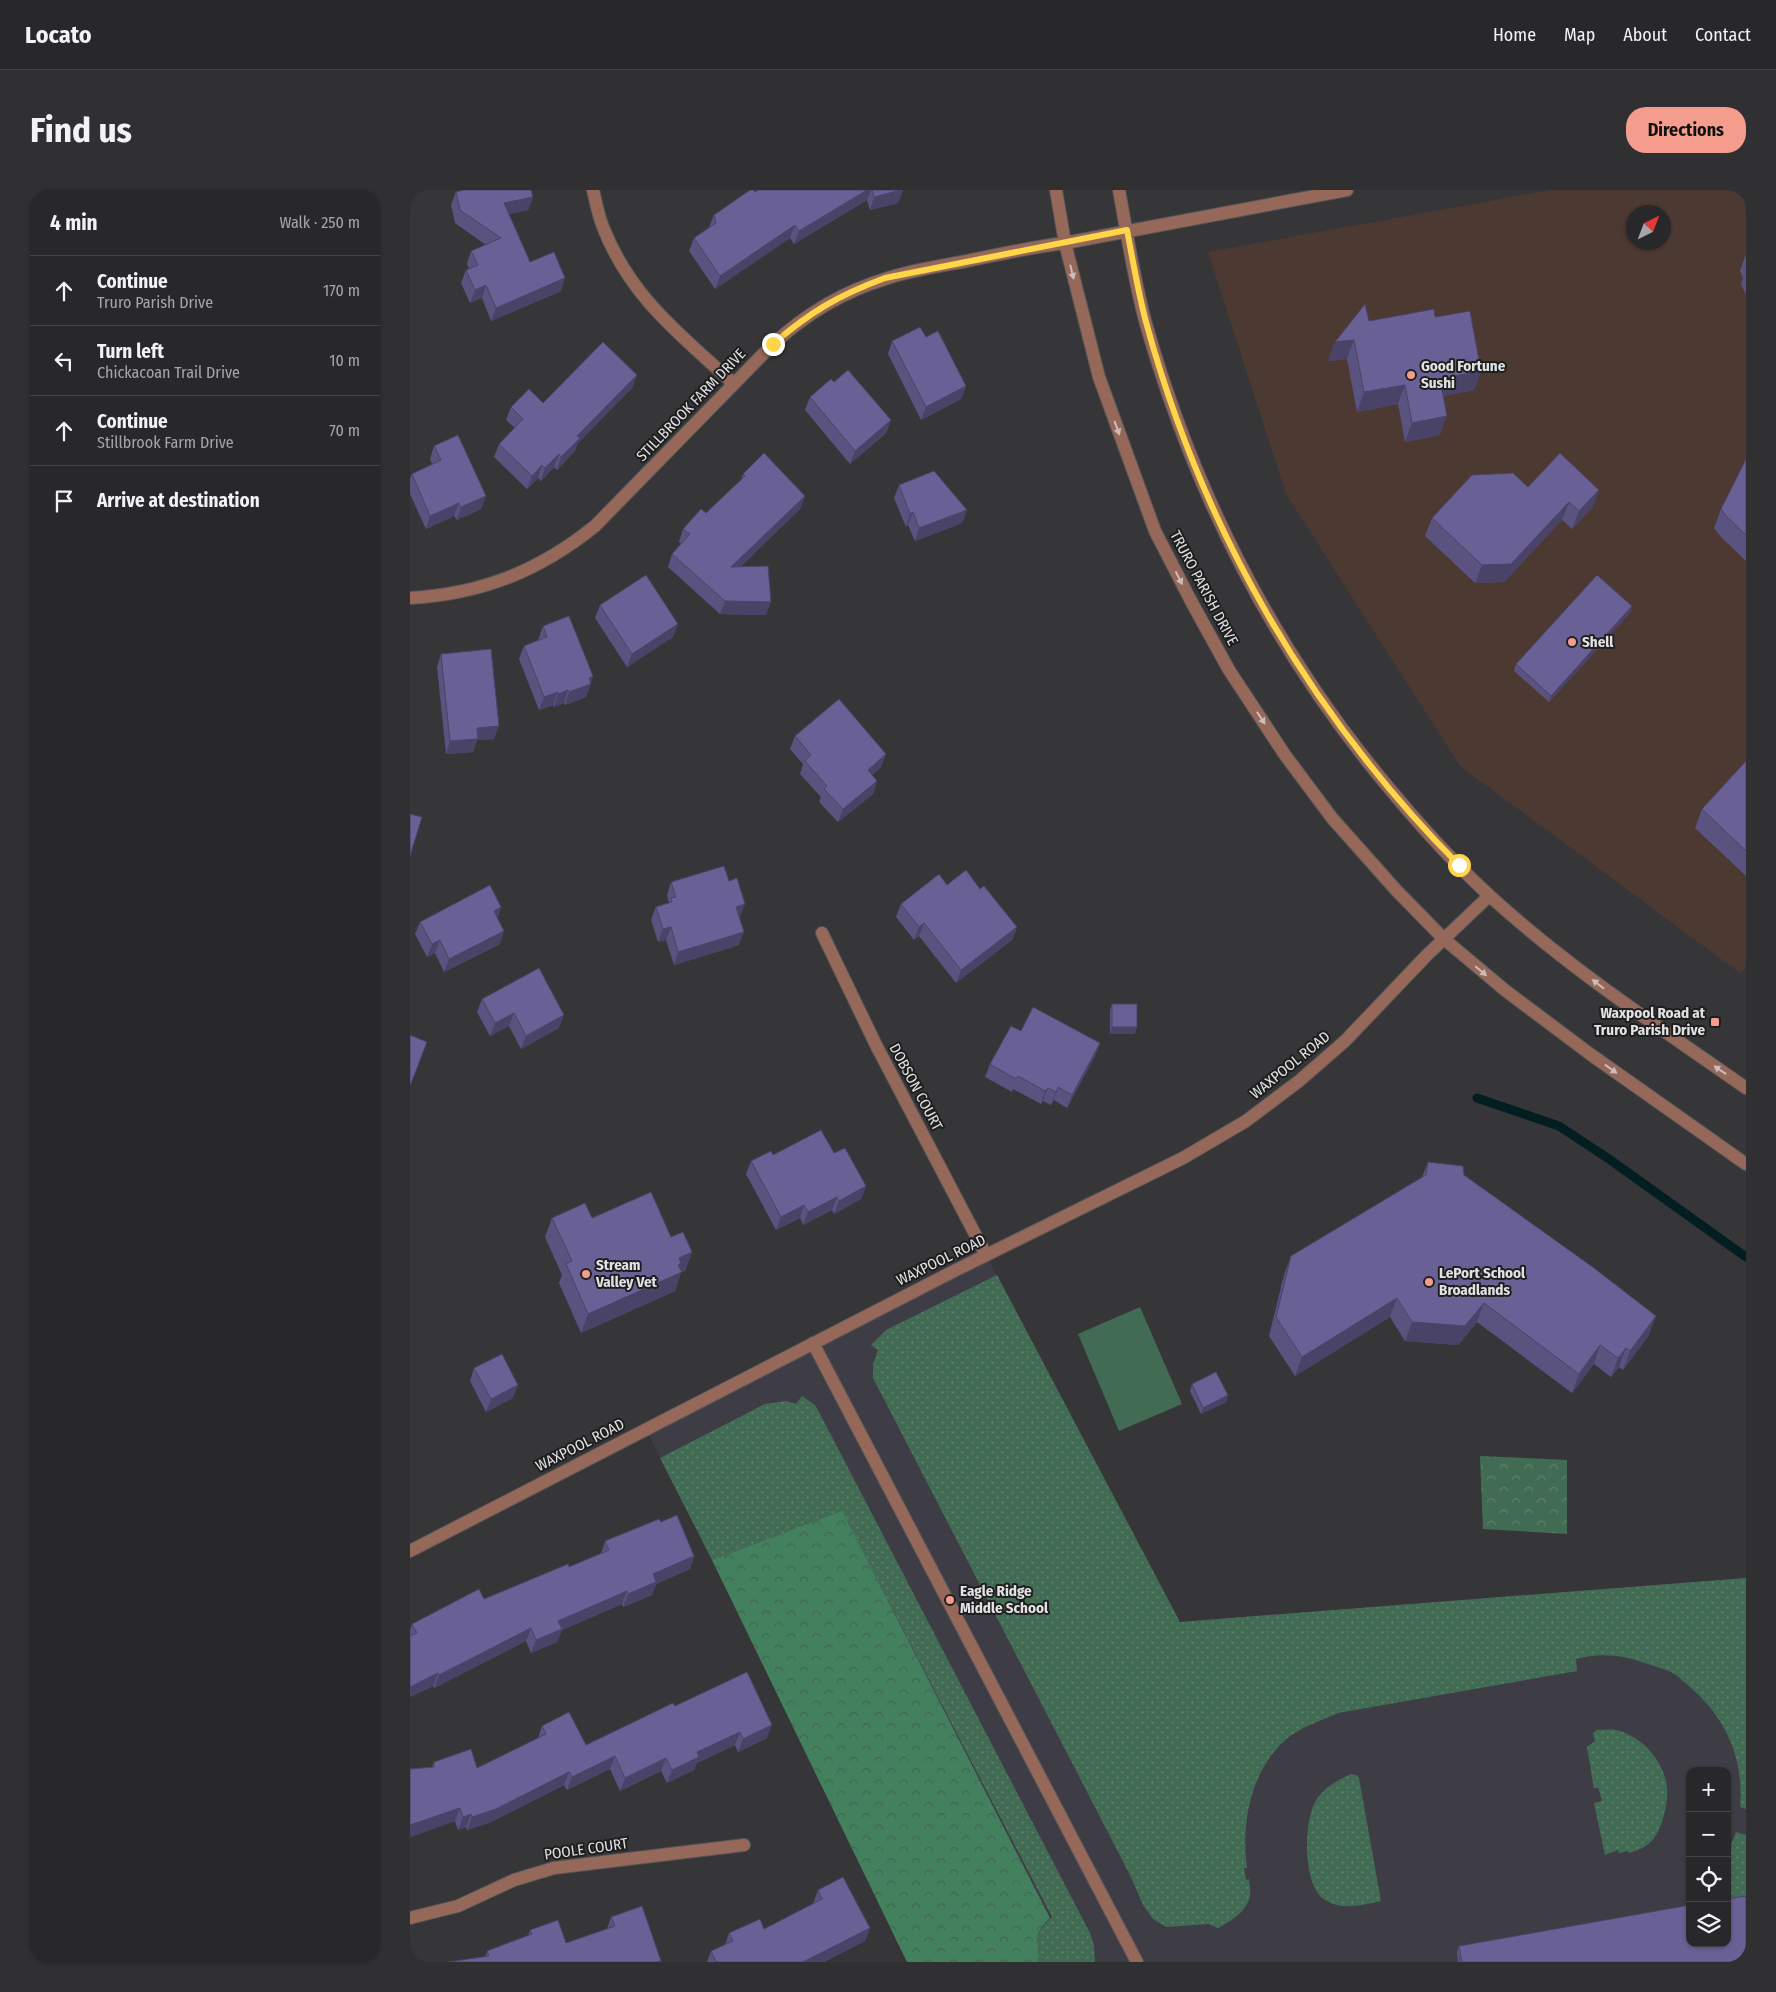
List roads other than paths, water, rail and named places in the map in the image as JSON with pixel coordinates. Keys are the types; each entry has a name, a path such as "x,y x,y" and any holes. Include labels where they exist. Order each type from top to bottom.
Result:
{"street":[{"path":"593,190 603,226 618,258 644,299 670,326 734,384"},
{"name":"TRURO PARISH DRIVE","path":"1056,190 1065,243 1098,377 1155,531 1191,601 1229,670 1285,754 1326,810 1396,890 1444,940"},
{"path":"1119,190 1146,321 1171,406 1214,511 1255,594 1310,684 1365,760 1423,829 1489,896 1537,937 1622,1003 1746,1088"},
{"name":"STILLBROOK FARM DRIVE","path":"410,598 438,596 477,589 513,577 547,560 595,526 773,344 820,307 851,291 885,278 910,272 1038,246 1065,243 1347,190"},
{"name":"WAXPOOL ROAD","path":"410,1551 986,1255 1183,1158 1246,1121 1300,1081 1345,1041 1489,896"},
{"name":"DOBSON COURT","path":"822,932 876,1045 986,1255"},
{"path":"1444,940 1506,991 1640,1091 1746,1164"},
{"path":"813,1343 1137,1962"},
{"name":"POOLE COURT","path":"410,1918 458,1906 514,1880 554,1868 744,1845"}],"waterway":[{"path":"1477,1098 1559,1126 1609,1159 1746,1257"}],"place":[{"name":"Good Fortune Sushi","path":"1411,375"},
{"name":"Shell","path":"1572,642"},
{"name":"Waxpool Road at Truro Parish Drive","path":"1715,1022"},
{"name":"Stream Valley Vet","path":"586,1274"},
{"name":"LePort School Broadlands","path":"1429,1282"},
{"name":"Eagle Ridge Middle School","path":"950,1600"}]}
